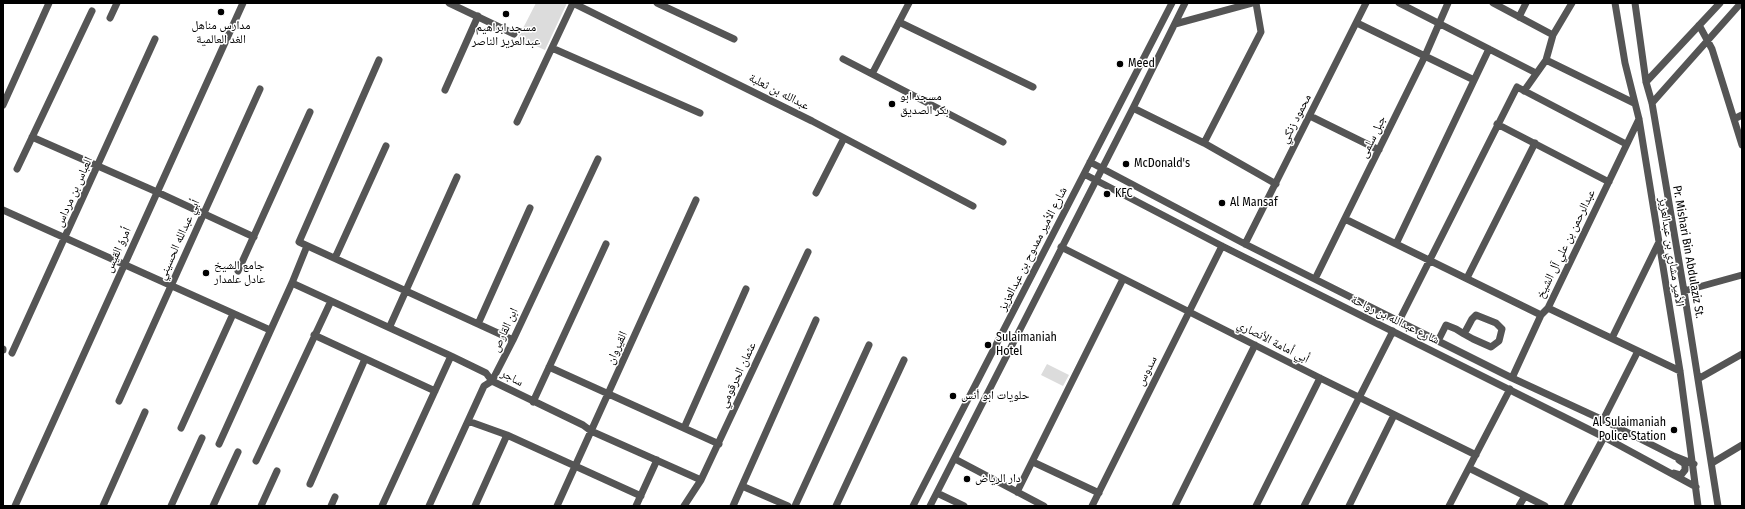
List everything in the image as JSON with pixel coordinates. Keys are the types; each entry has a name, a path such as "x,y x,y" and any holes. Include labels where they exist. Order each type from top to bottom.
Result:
{"street":[{"path":"3,105 49,3"},
{"path":"110,18 117,3"},
{"name":"أمرؤ القيس","path":"15,506 242,3"},
{"path":"449,3 514,34"},
{"path":"517,122 573,3"},
{"name":"عبدالله بن ثعلبة","path":"573,3 726,77 973,206"},
{"path":"657,3 734,39"},
{"path":"872,74 908,3"},
{"name":"شارع الأمير ممدوح بن عبدالعزيز","path":"914,506 1172,3"},
{"name":"شارع الأمير ممدوح بن عبدالعزيز","path":"930,506 1061,247 1097,180 1185,3"},
{"path":"1175,24 1252,3"},
{"path":"1204,143 1261,32 1256,3"},
{"name":"محمود زنكي","path":"1245,244 1366,3"},
{"path":"1399,3 1536,73"},
{"name":"جبل سلمى","path":"1316,279 1425,56 1448,3"},
{"path":"1492,3 1553,35"},
{"path":"1519,17 1526,3"},
{"path":"1524,91 1546,60 1553,35 1572,3"},
{"name":"الأمير مشاري بن عبدالعزيز","path":"1615,3 1618,29 1634,103 1639,119 1658,244 1680,371 1694,464 1698,506"},
{"name":"Pr. Mishari Bin Abdulaziz St.","path":"1636,3 1646,82 1652,103 1684,291 1718,506"},
{"path":"1646,82 1720,3"},
{"path":"1652,103 1741,3"},
{"path":"17,169 92,11"},
{"path":"445,90 478,16"},
{"path":"899,22 1033,87"},
{"path":"1357,23 1474,80"},
{"path":"1699,25 1708,39 1742,144"},
{"name":"العباس بن مرداس","path":"12,354 66,238 155,39"},
{"path":"552,48 700,114"},
{"path":"1396,244 1489,49"},
{"path":"843,59 1003,142"},
{"path":"379,60 299,242 405,292 513,340"},
{"path":"1546,60 1634,103"},
{"path":"1399,321 1517,87 1626,144"},
{"name":"أبي عبدالله الحسيني","path":"119,401 260,89"},
{"path":"1133,108 1204,143 1276,184"},
{"path":"238,271 310,112"},
{"path":"1734,119 1742,115"},
{"path":"1310,116 1379,150"},
{"name":"عبدالرحمن بن علي آل الشيخ","path":"1512,378 1541,315 1548,308 1639,119"},
{"path":"1497,124 1609,182"},
{"path":"32,137 204,213 254,237"},
{"path":"816,193 844,138"},
{"path":"1467,278 1535,143"},
{"path":"335,258 386,146"},
{"name":"ابن القارص","path":"429,506 484,386 492,381 513,340 598,158"},
{"name":"شارع عبدالله بن رواحة","path":"1090,162 1245,244 1438,341 1512,378 1603,420 1674,456 1694,464"},
{"name":"شارع عبدالله بن رواحة","path":"1084,174 1222,246 1604,437 1696,487"},
{"path":"390,326 457,177"},
{"name":"القيروان","path":"557,506 696,200"},
{"path":"478,324 530,208"},
{"path":"3,210 270,330"},
{"path":"1345,219 1541,315"},
{"path":"533,402 606,244"},
{"path":"1612,338 1658,244"},
{"path":"219,444 292,283 307,246"},
{"name":"سدوس","path":"1092,506 1222,246"},
{"name":"أبي أمامة الأنصاري","path":"1061,247 1476,455"},
{"name":"عثمان الحرقومي","path":"684,506 701,480 719,444 808,252"},
{"path":"1684,291 1742,276"},
{"path":"1016,492 1033,462 1123,279"},
{"name":"ساجر","path":"292,283 390,326 486,373 492,381 533,402 583,425 592,431 701,480"},
{"path":"684,428 746,289"},
{"path":"256,461 331,301"},
{"path":"1548,308 1680,371"},
{"path":"180,428 233,314"},
{"path":"1438,341 1446,325 1464,334 1491,347 1499,341 1502,329 1496,323 1476,315 1464,334"},
{"path":"733,506 816,320"},
{"path":"1304,506 1393,331"},
{"path":"314,335 435,391"},
{"path":"795,506 869,345"},
{"path":"1175,506 1255,345"},
{"path":"1603,420 1638,351"},
{"path":"1698,379 1742,354"},
{"path":"382,506 452,356"},
{"path":"310,484 365,359"},
{"path":"836,506 904,360"},
{"path":"549,367 719,444"},
{"path":"1256,506 1320,378"},
{"path":"1449,506 1510,389"},
{"path":"103,506 145,412"},
{"path":"1349,506 1394,415"},
{"path":"468,421 507,435 641,496"},
{"path":"475,506 507,435"},
{"path":"1568,506 1604,437"},
{"path":"171,506 202,438"},
{"path":"1712,463 1742,445"},
{"path":"213,506 238,452"},
{"path":"1668,472 1681,475 1685,470 1685,464 1674,456"},
{"path":"955,459 1044,506"},
{"path":"636,506 657,460"},
{"path":"1033,462 1099,493"},
{"path":"1469,468 1545,506"},
{"path":"261,506 277,471"},
{"path":"742,486 788,506"},
{"path":"937,493 964,506"},
{"path":"1519,506 1524,496"},
{"path":"331,506 335,497"}],"shaded area":[{"path":"536,3 567,3 545,50 518,38"},
{"path":"1047,364 1069,375 1063,386 1041,375"}],"place":[{"name":"مدارس مناهل الغد العالمية","path":"221,12"},
{"name":"مسجد ابراهيم عبدالعزيز الناصر","path":"506,14"},
{"name":"Meed","path":"1120,64"},
{"name":"مسجد ابو بكر الصديق","path":"892,104"},
{"name":"McDonald's","path":"1126,164"},
{"name":"KFC","path":"1107,194"},
{"name":"Al Mansaf","path":"1222,203"},
{"name":"جامع الشيخ عادل علمدار","path":"206,273"},
{"name":"Sulaimaniah Hotel","path":"988,345"},
{"name":"حلويات ابو أنس","path":"953,396"},
{"name":"Al Sulaimaniah Police Station","path":"1674,430"},
{"name":"دار الرياض","path":"967,479"}]}
